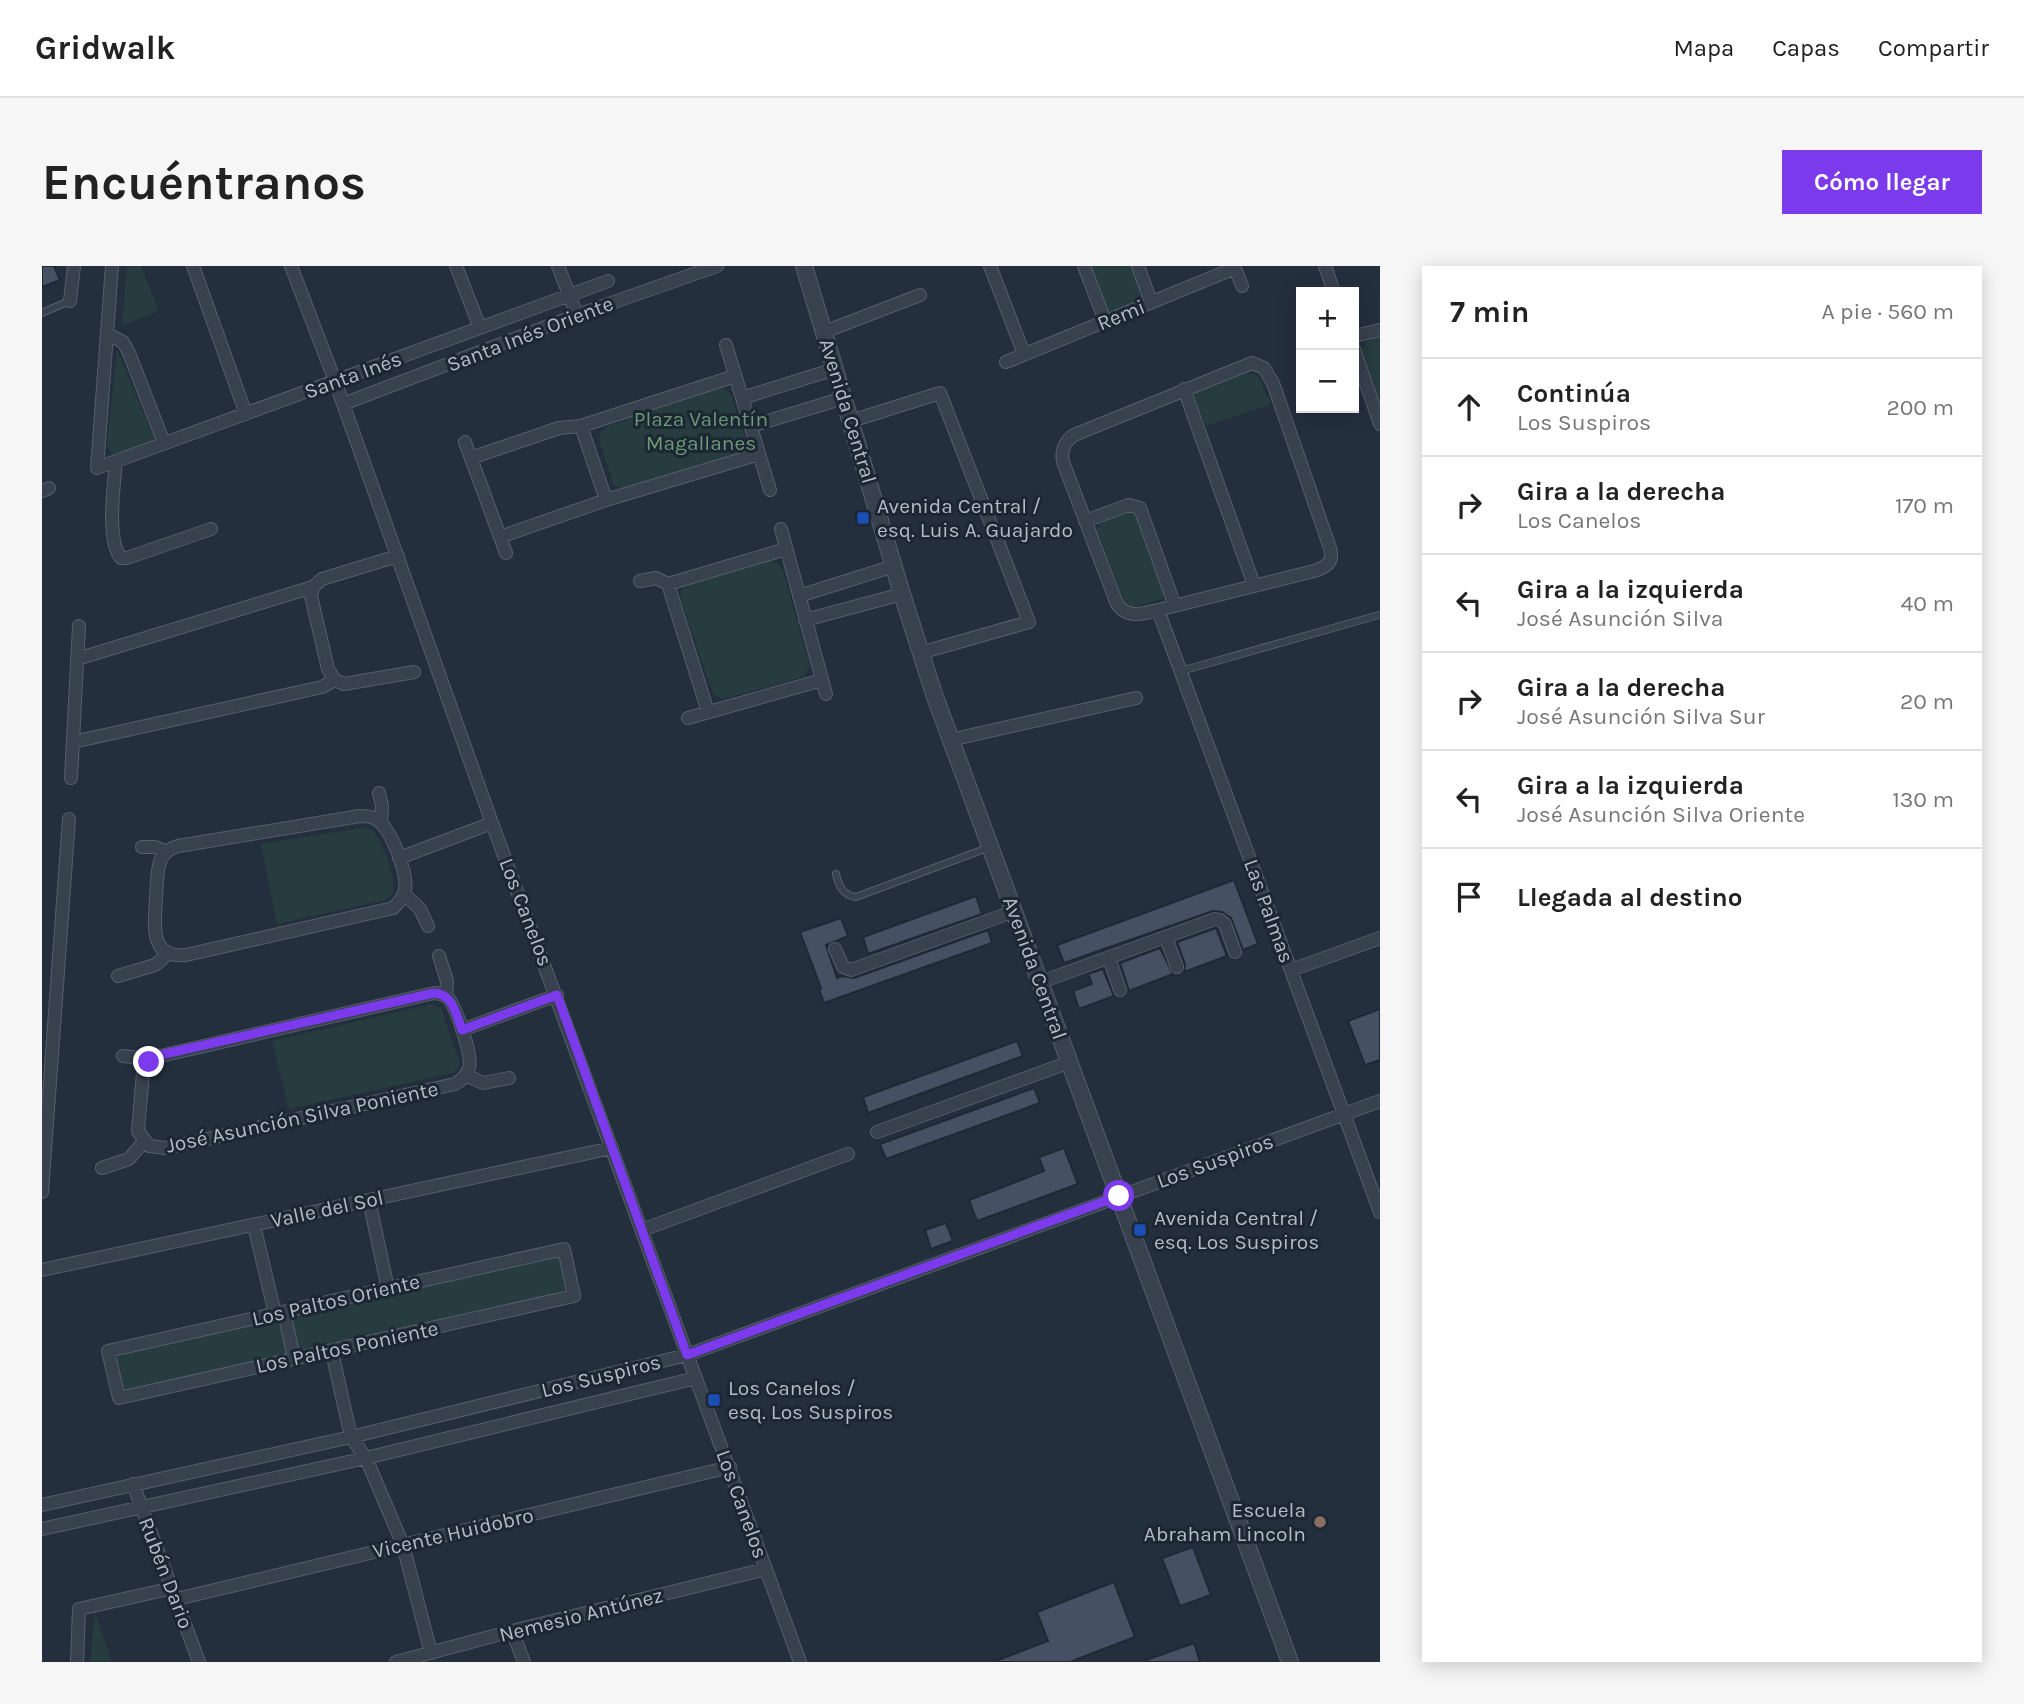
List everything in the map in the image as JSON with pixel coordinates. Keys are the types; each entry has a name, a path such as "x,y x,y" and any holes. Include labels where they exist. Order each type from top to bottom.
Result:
{"street":[{"path":"70,301 74,266"},
{"path":"112,266 107,334 122,342 130,353 164,443"},
{"path":"193,266 246,414"},
{"name":"Los Canelos","path":"291,266 800,1662"},
{"path":"456,266 480,328"},
{"path":"558,266 577,315"},
{"name":"Santa Inés Oriente","path":"343,404 577,315 717,266"},
{"name":"Avenida Central","path":"804,266 920,653 950,740 1290,1662"},
{"path":"990,266 1024,354"},
{"path":"1084,266 1105,321"},
{"path":"1138,266 1151,302"},
{"path":"1325,266 1332,287"},
{"path":"1235,267 1242,286"},
{"name":"Remi","path":"1006,362 1235,267"},
{"name":"Santa Inés","path":"107,334 97,468 608,281"},
{"path":"824,332 920,295"},
{"path":"1359,335 1380,330"},
{"path":"726,345 770,490"},
{"path":"1354,350 1380,424"},
{"path":"1252,363 1264,368 1273,383 1332,556 1330,563 1324,567 1133,615 1120,608 1085,521 1062,453 1066,443 1074,435 1184,389 1252,363"},
{"path":"742,398 835,369"},
{"path":"471,458 559,428 581,426 735,376"},
{"path":"1184,389 1254,585"},
{"path":"851,421 940,393 1029,622 920,653"},
{"path":"751,426 844,398"},
{"path":"581,426 606,500"},
{"path":"465,442 506,554"},
{"path":"500,537 606,500 759,454"},
{"path":"116,461 112,517 116,551 121,558 211,528"},
{"path":"1085,521 1133,504 1140,508 1175,606"},
{"path":"781,529 826,694"},
{"path":"667,584 786,549"},
{"path":"77,659 313,587 322,579 398,556"},
{"path":"799,596 894,566"},
{"path":"640,581 656,578 667,584 708,712"},
{"path":"313,587 311,596 328,670 335,680 344,684 414,671"},
{"path":"805,620 902,594"},
{"name":"Las Palmas","path":"1158,610 1380,1212"},
{"path":"71,778 79,626"},
{"path":"73,742 322,687 335,680"},
{"path":"688,718 822,680"},
{"path":"950,740 1136,698"},
{"path":"379,793 381,822"},
{"path":"360,816 381,822 399,858 405,881 404,894 396,905 385,911 186,955 169,953 157,942 154,929 158,867 167,852 178,846 360,816"},
{"path":"42,1192 69,819"},
{"path":"399,858 492,823"},
{"path":"142,847 155,847 167,852"},
{"path":"404,894 420,909 428,926"},
{"path":"835,949 843,967 851,970 1015,911"},
{"path":"1041,982 1215,919 1225,924 1235,952"},
{"path":"1166,937 1177,967"},
{"path":"1291,970 1380,938"},
{"path":"118,976 155,965 169,953"},
{"path":"439,956 447,981 446,996"},
{"path":"1109,958 1120,990"},
{"path":"144,1141 137,1125 142,1076 149,1062 160,1055 434,993 446,996 450,1001 462,1030 470,1056 466,1075"},
{"path":"462,1030 557,995"},
{"path":"123,1056 149,1062"},
{"path":"877,1132 1070,1062"},
{"name":"José Asunción Silva Poniente","path":"102,1168 129,1159 144,1141 152,1147 166,1148 451,1085 466,1075 483,1083 509,1078"},
{"name":"Los Suspiros","path":"42,1505 351,1437 687,1355 1380,1101"},
{"name":"Valle del Sol","path":"42,1270 612,1148"},
{"path":"642,1230 848,1154"},
{"path":"369,1200 388,1289"},
{"path":"254,1225 294,1358"},
{"name":"Los Paltos Oriente","path":"119,1398 108,1351 564,1249 574,1296"},
{"name":"Los Paltos Poniente","path":"119,1398 574,1296"},
{"path":"332,1352 351,1437 366,1458 404,1545 431,1653"},
{"name":"Los Suspiros","path":"42,1529 366,1458 696,1378"},
{"name":"Vicente Huidobro","path":"76,1662 79,1608 175,1594 404,1545 730,1467"},
{"name":"Rubén Dario","path":"133,1484 199,1662"},
{"name":"Nemesio Antúnez","path":"396,1662 766,1570"},
{"path":"512,1631 524,1662"}],"lane":[{"path":"42,313 70,301"},
{"path":"1181,671 1380,615"},
{"path":"836,874 841,889 847,895 856,897 991,847"}],"green space":[{"path":"127,266 141,266 159,311 122,325"},
{"path":"1089,266 1132,266 1141,293 1138,300 1110,313 1105,309"},
{"path":"1380,337 1380,403 1362,349 1367,341"},
{"path":"117,349 155,441 114,457 107,447"},
{"path":"1247,373 1258,376 1271,404 1206,426 1193,395"},
{"name":"Plaza Valentín Magallanes","path":"723,388 730,393 747,445 742,453 623,489 614,485 599,440 601,432 609,426 713,389"},
{"path":"1134,510 1166,598 1132,607 1123,599 1097,529 1102,522"},
{"path":"769,561 778,563 783,571 810,667 803,677 723,699 713,694 680,597 682,590 689,585"},
{"path":"361,828 371,829 384,850 393,880 392,895 385,900 277,924 261,844"},
{"path":"432,1004 441,1008 460,1064 453,1073 289,1109 272,1041"},
{"path":"556,1255 564,1265 568,1286 558,1295 129,1392 120,1386 115,1364 117,1356"},
{"path":"95,1613 112,1662 90,1662"}],"building":[{"path":"42,266 54,266 60,280 42,287"},
{"path":"1234,880 1258,944 1243,950 1231,918 1222,912 1213,911 1064,963 1057,945"},
{"path":"976,896 982,914 868,954 863,937"},
{"path":"841,918 848,936 826,945 837,978 854,978 988,930 992,943 824,1003 800,932"},
{"path":"1216,928 1227,956 1184,972 1185,964 1177,942"},
{"path":"1160,948 1173,974 1129,991 1120,963"},
{"path":"1103,969 1114,996 1079,1009 1073,991 1092,984 1088,974"},
{"path":"1380,1009 1380,1060 1365,1065 1348,1021"},
{"path":"1017,1041 1023,1056 868,1113 863,1097"},
{"path":"1034,1088 1040,1103 886,1159 880,1144"},
{"path":"1064,1148 1078,1184 977,1221 969,1200 1044,1171 1039,1157"},
{"path":"946,1223 953,1241 931,1249 925,1230"},
{"path":"1193,1547 1211,1595 1180,1606 1162,1558"},
{"path":"1114,1582 1135,1637 1070,1662 993,1662 1048,1641 1037,1612"},
{"path":"1194,1643 1200,1662 1146,1662 1146,1660"}],"place":[{"name":"Avenida Central / esq. Luis A. Guajardo","path":"863,518"},
{"name":"Avenida Central / esq. Los Suspiros","path":"1140,1230"},
{"name":"Los Canelos / esq. Los Suspiros","path":"714,1400"},
{"name":"Escuela Abraham Lincoln","path":"1320,1522"}],"route":[{"path":"149,1062 160,1055 434,993 448,998 462,1030 557,995 687,1355 1119,1196"}]}
